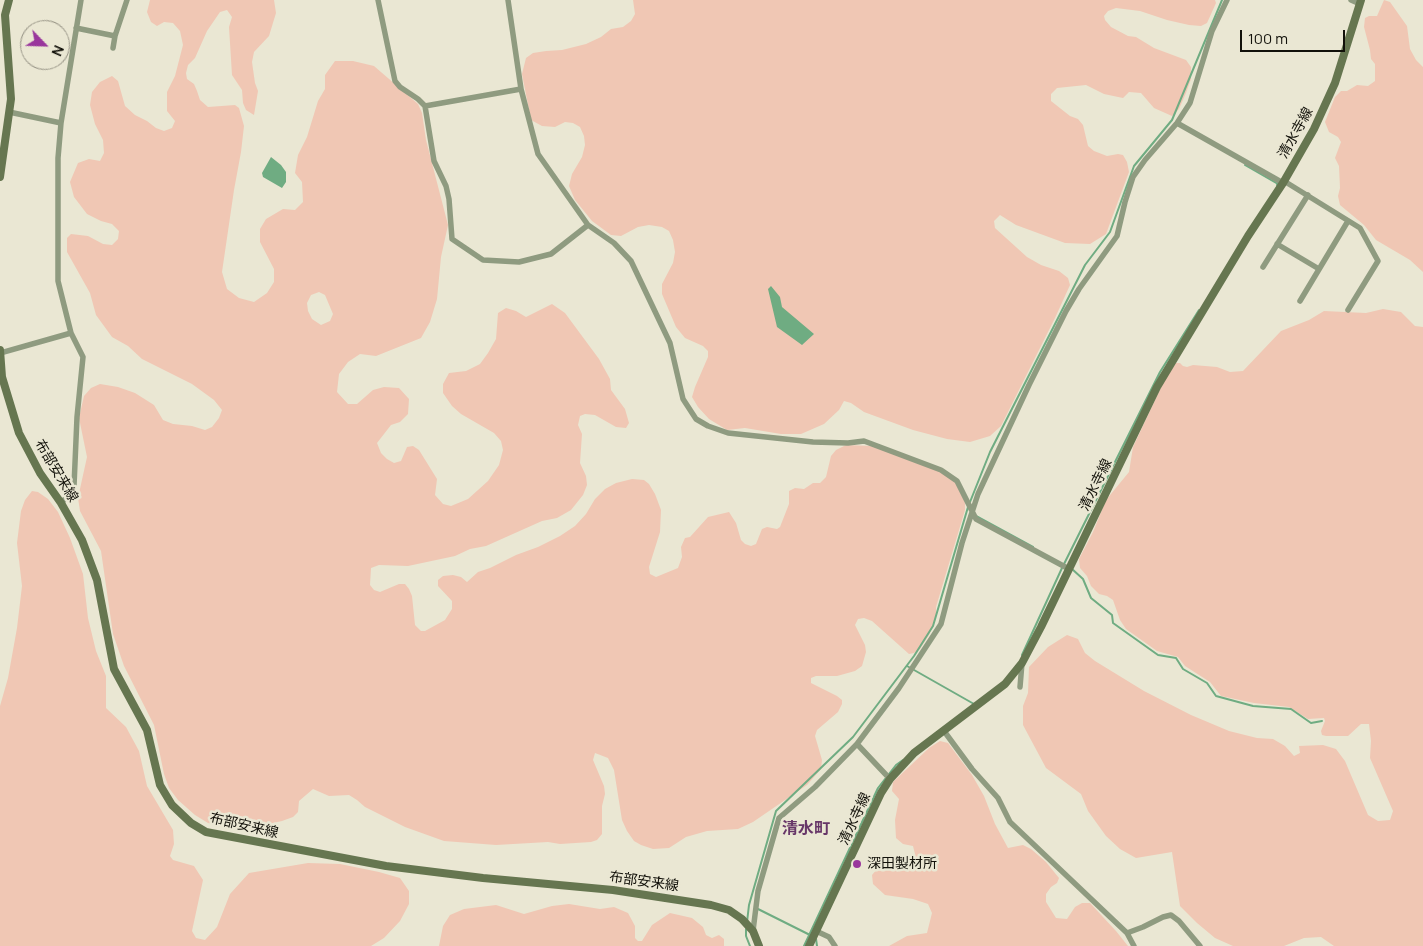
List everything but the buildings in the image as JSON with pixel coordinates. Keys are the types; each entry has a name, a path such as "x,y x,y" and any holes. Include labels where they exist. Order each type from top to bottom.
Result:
{"main road":[{"path":"0,177 11,83 3,14 9,0"},
{"name":"清水寺線","path":"810,946 881,793 890,779 914,753 1005,684 1022,663 1157,387 1248,236 1283,182 1325,107 1335,83 1360,2"},
{"name":"布部安来線","path":"0,351 2,391 19,433 40,473 61,503 82,540 97,580 114,669 147,730 160,785 172,805 191,823 206,832 386,866 483,878 613,890 711,905 728,910 742,919 753,931 759,946"}],"street":[{"path":"61,503 70,494 74,486 77,416 83,357 71,332 58,281 58,158 61,123 81,0"},
{"path":"113,48 127,0"},
{"path":"378,0 395,81 425,106 434,161 446,186 449,199 452,239 484,260 519,262 551,254 588,225"},
{"path":"508,0 521,89 538,154 588,225 614,244 632,261 670,343 683,399 696,418 708,426 728,433 814,442 864,440 941,470 957,481 976,519 1069,569"},
{"path":"753,931 758,891 779,818 815,786 857,744 899,688 941,624 962,543 978,494 1066,311 1079,289 1117,236 1125,202 1134,177 1144,160 1177,123 1190,103 1212,31 1227,0"},
{"path":"1351,0 1360,2"},
{"path":"76,28 115,36"},
{"path":"425,106 521,89"},
{"path":"9,112 61,123"},
{"path":"1177,123 1308,195 1360,228 1378,261 1348,310"},
{"path":"1263,267 1308,195"},
{"path":"1300,301 1348,221"},
{"path":"1277,244 1319,269"},
{"path":"0,351 71,332"},
{"path":"1020,687 1022,663"},
{"path":"944,732 972,769 998,798 1010,822 1127,933 1134,946"},
{"path":"857,744 890,779"},
{"path":"1127,933 1163,917 1172,916 1179,921 1200,946"},
{"path":"816,931 828,937 835,946"}],"shaded area":[{"path":"150,0 274,0 276,13 269,36 254,52 252,62 258,91 254,115 246,110 243,103 242,90 232,75 229,27 232,17 227,10 220,12 207,31 195,58 188,65 186,73 187,79 194,84 200,100 208,107 235,105 239,108 244,126 222,272 227,289 239,298 254,302 267,293 274,282 274,269 260,242 260,229 266,219 283,209 295,210 303,202 302,182 295,173 298,155 307,137 318,101 325,89 325,75 335,61 353,61 374,66 418,104 422,113 426,140 448,225 441,257 437,299 430,322 421,338 376,356 360,354 348,362 339,374 337,392 348,404 357,404 373,390 384,387 399,388 409,399 408,414 400,422 391,425 377,443 381,453 387,459 394,463 401,461 407,447 413,446 419,450 437,479 435,495 443,504 451,506 468,499 488,481 499,465 503,450 501,441 494,433 461,414 452,406 443,393 443,384 449,373 466,371 480,364 496,339 498,313 506,308 526,317 552,304 565,313 599,359 610,379 611,390 625,409 629,423 626,428 616,427 595,415 585,414 580,416 578,425 582,434 580,463 586,476 587,485 583,495 571,510 557,518 542,521 486,546 470,549 455,556 408,566 379,565 371,568 370,585 374,590 380,592 399,584 405,584 409,589 412,596 415,625 421,631 425,631 445,620 452,609 452,601 438,586 438,580 443,576 453,575 461,577 467,582 478,572 560,536 575,526 605,489 616,483 632,479 644,480 655,494 661,510 660,532 649,567 650,574 656,577 678,568 682,557 681,547 685,538 690,537 708,517 729,512 736,523 741,540 751,546 756,544 762,529 767,527 777,529 780,527 789,504 789,491 795,488 804,489 813,483 820,483 826,477 831,456 836,450 846,445 872,446 939,471 956,482 965,503 965,510 936,607 936,619 920,649 909,654 872,621 864,618 858,619 855,625 865,645 866,652 862,666 855,671 837,676 816,676 811,678 811,683 837,696 842,700 842,704 838,712 817,730 815,736 822,760 821,769 807,785 753,822 738,829 707,831 686,837 669,848 653,849 634,841 627,831 622,820 614,770 608,758 595,753 593,760 604,786 605,794 602,806 602,834 597,840 591,842 496,845 444,841 405,827 365,807 349,795 329,796 313,789 299,801 298,812 293,817 250,828 231,829 208,823 195,815 178,800 169,788 164,774 154,725 124,666 113,634 101,551 80,511 78,498 87,457 79,418 84,396 91,388 100,384 118,387 135,393 154,405 163,420 173,424 192,426 205,430 212,427 222,410 214,400 192,384 142,359 128,346 112,337 96,315 90,293 67,252 67,238 71,234 88,236 103,244 112,245 118,239 119,231 112,224 87,214 74,197 70,182 78,163 89,159 100,161 104,153 103,140 95,124 90,105 92,92 100,82 112,76 118,81 125,106 135,115 156,128 164,131 172,128 175,121 167,111 167,92 175,76 183,45 180,31 173,23 164,22 157,26 151,22 147,12","holes":["319,292 325,295 333,314 330,321 321,325 312,319 307,303 311,295"]},
{"path":"633,0 1215,0 1216,3 1207,23 1201,26 1167,20 1140,11 1116,8 1108,11 1104,16 1111,27 1128,36 1136,37 1154,48 1186,60 1191,67 1191,79 1186,93 1179,109 1172,116 1154,108 1141,93 1129,92 1123,98 1104,94 1086,85 1057,88 1051,94 1051,101 1070,116 1078,119 1083,125 1088,146 1094,151 1107,156 1123,155 1129,172 1106,234 1090,244 1065,243 1016,225 1000,215 994,221 995,228 1027,257 1041,265 1059,271 1068,278 1070,285 1001,426 990,436 970,442 947,439 913,430 864,412 851,403 844,401 839,410 824,424 801,434 781,434 745,428 727,430 709,419 698,407 692,397 708,357 708,351 703,346 685,338 676,327 662,294 662,284 673,263 675,252 669,231 662,227 649,225 638,227 621,236 611,235 592,221 575,200 569,186 572,174 582,157 585,145 580,127 573,123 565,122 555,127 542,126 531,120 522,74 526,58 533,53 562,50 586,44 601,37 611,29 623,27 631,21 635,14"},
{"path":"1384,0 1390,2 1407,26 1410,49 1416,60 1423,67 1423,272 1410,260 1376,240 1364,225 1340,205 1338,196 1340,188 1339,166 1335,158 1341,142 1338,137 1329,132 1325,122 1335,97 1341,91 1347,91 1357,85 1368,86 1375,81 1375,64 1371,59 1364,27 1365,18 1377,16"},
{"path":"271,157 286,172 286,182 282,188 263,177 262,173"},
{"path":"771,286 780,297 782,307 814,334 802,345 777,327 768,289"},
{"path":"1383,309 1401,312 1415,326 1423,327 1423,946 1334,946 1321,937 1304,938 1284,946 1233,946 1215,938 1180,906 1172,852 1136,858 1120,849 1106,836 1088,811 1081,794 1046,768 1023,725 1023,706 1028,693 1029,667 1048,647 1067,635 1078,639 1085,653 1095,661 1144,691 1191,715 1229,731 1257,738 1273,739 1285,746 1294,756 1300,753 1299,746 1323,745 1336,749 1345,761 1368,815 1378,821 1390,820 1393,811 1370,758 1369,724 1361,724 1348,736 1326,736 1322,735 1321,731 1325,721 1324,718 1308,719 1289,707 1254,703 1221,696 1210,682 1185,666 1178,657 1157,651 1126,629 1120,620 1113,600 1099,594 1091,586 1087,576 1080,568 1079,559 1106,500 1129,472 1133,447 1164,381 1176,363 1187,367 1193,365 1217,367 1230,372 1243,371 1281,331 1309,320 1324,311 1366,313"},
{"path":"32,491 38,492 48,499 58,512 70,538 83,574 88,618 96,651 106,676 106,708 126,727 139,751 147,786 173,830 174,844 170,856 173,860 194,866 203,880 192,931 196,938 205,940 217,927 230,894 249,873 308,863 340,864 400,878 409,891 409,904 400,921 384,938 371,946 0,946 0,706 8,678 22,586 17,543 21,511 25,500"},
{"path":"940,741 948,743 972,775 1008,848 1023,845 1031,849 1046,862 1059,878 1057,883 1046,894 1046,902 1056,918 1067,919 1075,907 1082,903 1090,903 1128,946 889,946 907,936 927,933 932,913 928,904 913,899 885,895 873,884 872,875 884,861 909,863 915,854 913,846 903,844 896,838 895,820 899,799 892,791 893,782 929,748"},
{"path":"569,904 600,909 614,907 628,913 635,926 635,938 638,941 642,941 652,925 670,913 692,918 703,927 706,935 712,938 719,935 724,939 724,946 439,946 443,926 450,915 464,909 496,905 524,914 552,906"}],"waterway":[{"path":"970,502 990,452 1085,265 1110,232 1134,166 1172,120 1222,0"},
{"path":"1245,165 1277,185"},
{"path":"1064,564 1160,372 1199,310"},
{"path":"747,922 749,905 776,811 853,737 914,656 933,626 968,507"},
{"path":"976,516 1033,547"},
{"path":"1022,655 1062,568"},
{"path":"1072,569 1083,579 1091,598 1112,615 1113,623 1158,655 1176,658 1183,669 1207,683 1216,696 1253,706 1291,709 1311,723 1322,721"},
{"path":"907,666 974,704"},
{"path":"804,946 878,788 896,765 903,760"},
{"path":"758,909 810,935"},
{"path":"746,929 746,936 750,946"},
{"path":"816,939 817,946"}],"place":[{"name":"深田製材所","path":"857,864"}],"district":[{"name":"清水町","path":"806,830"}]}
